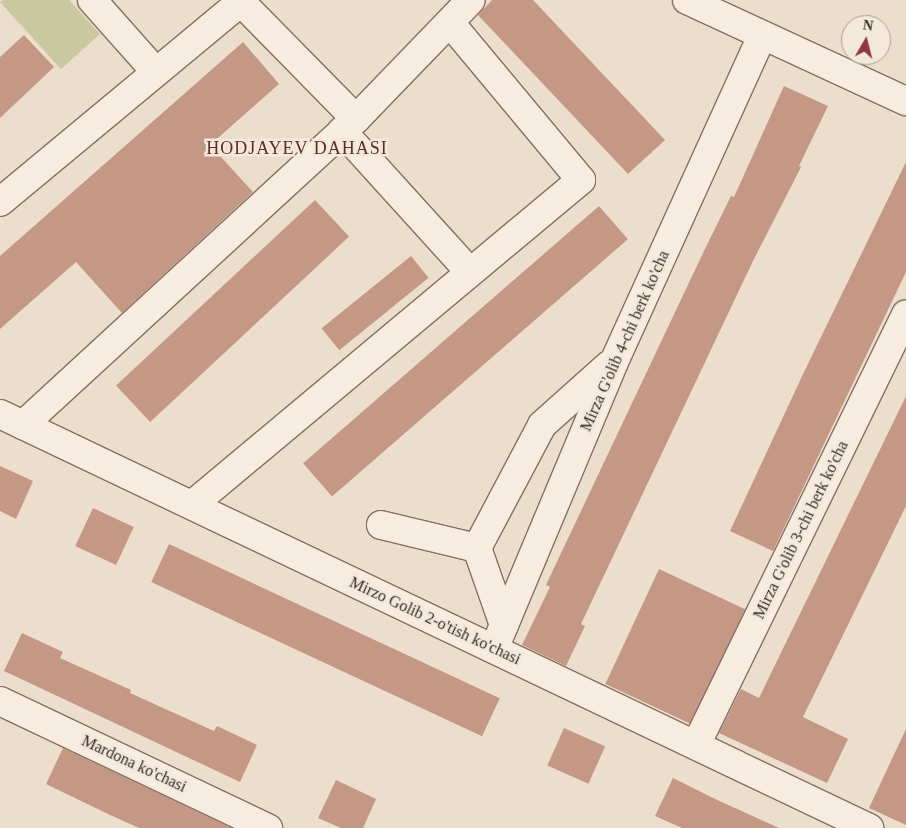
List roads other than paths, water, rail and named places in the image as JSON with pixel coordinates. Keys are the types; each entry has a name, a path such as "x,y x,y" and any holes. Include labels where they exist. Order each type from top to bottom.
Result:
{"street":[{"path":"92,0 156,72"},
{"path":"12,419 349,125 471,0"},
{"path":"687,0 906,101"},
{"path":"0,202 240,1 349,125 470,272"},
{"path":"192,505 581,180 450,23"},
{"name":"Mirza G'olib 4-chi berk ko'cha","path":"499,637 614,362 762,36"},
{"name":"Mirza G'olib 3-chi berk ko'cha","path":"696,745 906,314"},
{"path":"499,637 477,548 542,425 614,362"},
{"name":"Mirzo Golib 2-o'tish ko'chasi","path":"12,419 192,505 499,637 696,745 869,828"},
{"path":"381,525 477,548"},
{"name":"Mardona ko'chasi","path":"0,701 268,828"}],"district":[{"name":"HODJAYEV DAHASI","path":"297,148"}]}
